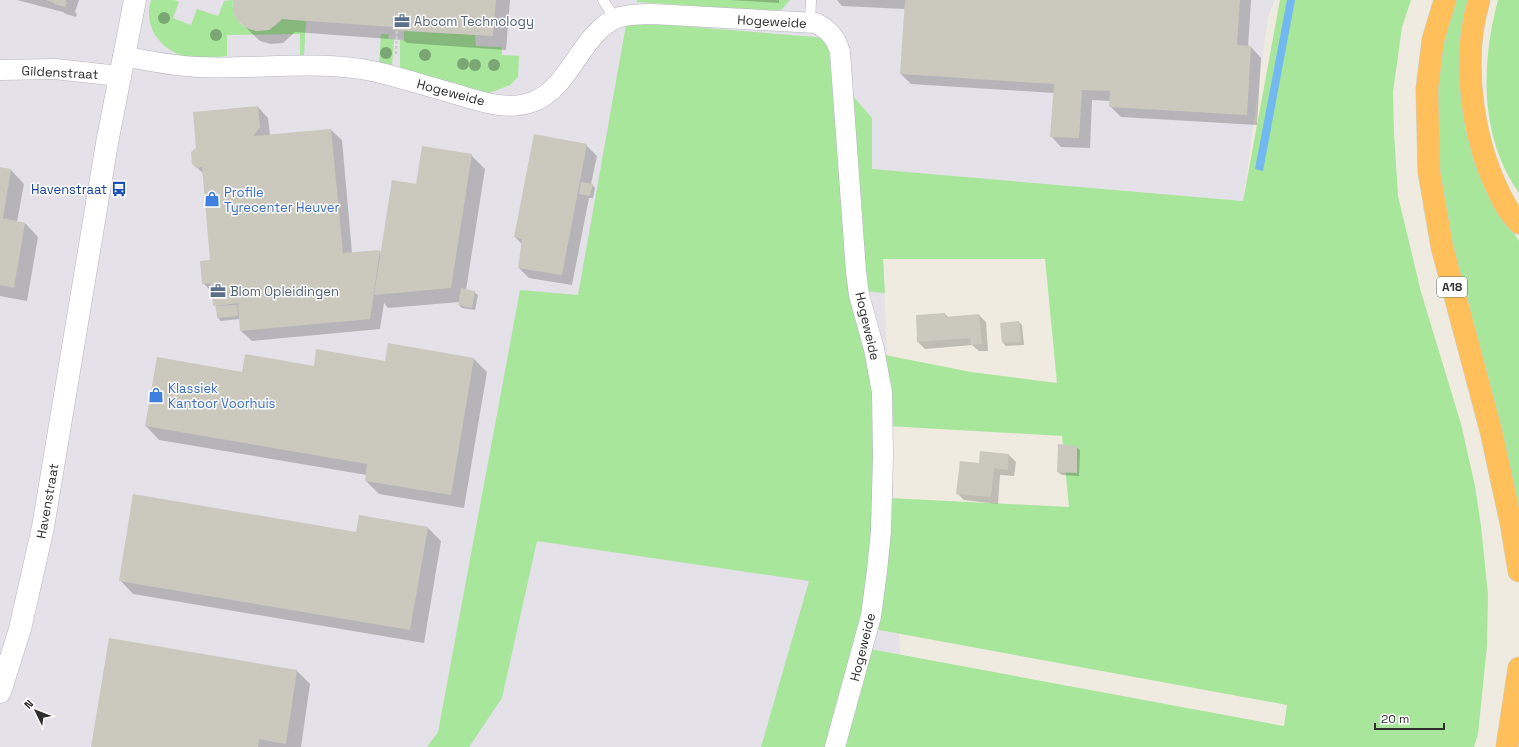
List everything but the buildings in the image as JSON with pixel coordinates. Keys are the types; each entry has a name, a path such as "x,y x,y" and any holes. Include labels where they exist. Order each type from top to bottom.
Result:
{"highway":[{"name":"A18","path":"1445,0 1433,40 1427,89 1429,172 1442,247 1491,430 1511,523 1519,571"},
{"path":"1479,0 1470,41 1470,65 1475,119 1485,159 1506,207 1519,223"},
{"path":"1507,747 1519,668"}],"street":[{"name":"Havenstraat","path":"0,692 20,629 43,527 107,143 135,0"},
{"name":"Hogeweide","path":"121,66 170,65 199,67 316,65 363,69 486,102 508,106 533,102 549,93 562,79 593,38 607,24 615,19 633,14 816,23 832,34 837,42 840,52 859,295 874,349 882,392 883,456 880,531 877,571 871,616 835,747"},
{"name":"Gildenstraat","path":"0,70 121,66"}],"lane":[{"path":"603,0 615,19"},
{"path":"810,23 811,0"}],"shaded area":[{"path":"0,0 1275,0 1268,17 1243,201 879,170 900,655 875,747 0,747"}],"green space":[{"path":"151,0 174,0 179,2 173,18 191,25 197,9 218,16 224,1 233,0 233,10 236,18 242,25 249,29 258,31 266,30 275,26 282,19 306,21 304,55 300,55 300,34 227,35 227,56 193,58 184,56 169,49 156,37 150,21 149,10"},
{"path":"637,0 790,0 781,10 773,11 637,2"},
{"path":"1280,0 1411,0 1402,27 1393,92 1398,196 1421,292 1461,424 1475,486 1481,526 1488,594 1487,646 1478,734 1474,747 845,747 855,714 870,649 1284,726 1287,705 874,629 889,498 1069,507 1062,436 888,426 885,355 971,372 1057,383 1045,259 883,259 885,293 864,291 851,94 872,118 872,169 1243,201"},
{"path":"1452,0 1471,0 1462,66 1465,128 1483,185 1519,241 1519,514 1515,488 1492,398 1454,260 1436,158 1436,114 1439,71 1444,31"},
{"path":"1498,0 1519,0 1519,193 1506,171 1496,148 1490,124 1487,99 1488,49"},
{"path":"643,23 828,38 837,143 876,397 870,589 828,747 761,747 809,581 537,541 502,698 469,747 427,747 438,732 520,290 578,295 626,25"},
{"path":"404,31 475,35 476,46 502,47 502,55 519,56 518,77 510,85 489,93 400,69 400,40 404,40"},
{"path":"381,34 389,34 388,39 394,39 392,67 379,63"}],"water":[{"path":"1287,0 1295,0 1263,171 1255,169"}],"place":[{"name":"Abcom Technology","path":"402,21"},
{"name":"Havenstraat","path":"119,189"},
{"name":"Profile Tyrecenter Heuver","path":"212,199"},
{"name":"Blom Opleidingen","path":"218,291"},
{"name":"Klassiek Kantoor Voorhuis","path":"156,395"}]}
